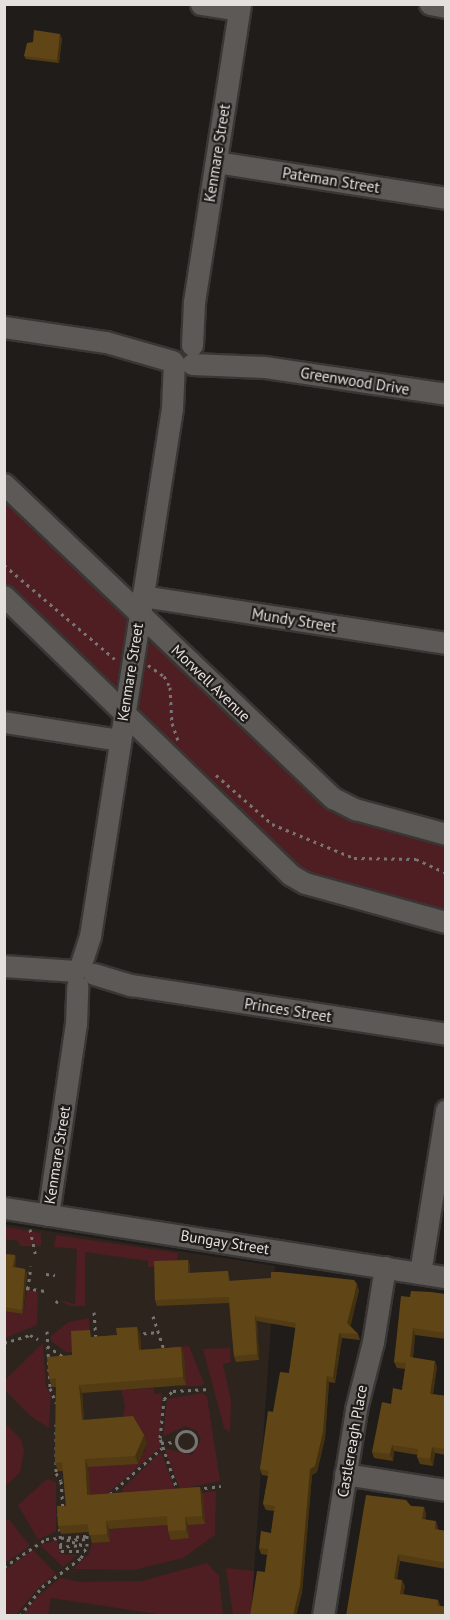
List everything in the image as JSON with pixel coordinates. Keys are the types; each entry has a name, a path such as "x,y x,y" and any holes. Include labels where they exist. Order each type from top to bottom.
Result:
{"street":[{"path":"201,4 239,7"},
{"path":"430,4 446,7"},
{"name":"Kenmare Street","path":"39,1220 84,978 140,605 172,408 194,302 239,7"},
{"name":"Pateman Street","path":"216,162 446,198"},
{"name":"Greenwood Drive","path":"4,327 446,394"},
{"name":"Morwell Avenue","path":"4,484 140,605 333,798 355,809 446,834"},
{"path":"4,596 297,879 446,922"},
{"name":"Mundy Street","path":"140,605 446,643"},
{"path":"4,722 119,740"},
{"name":"Princes Street","path":"4,966 446,1034"},
{"path":"420,1273 446,1110"},
{"name":"Bungay Street","path":"4,1208 39,1220 446,1277"},
{"name":"Castlereagh Place","path":"323,1616 345,1474 385,1267"},
{"path":"345,1474 446,1490"}],"path":[{"path":"4,565 106,654 153,667 168,681 174,729 183,747"},
{"path":"208,769 272,824 354,858 416,859 446,873"},
{"path":"35,1253 39,1220"},
{"path":"31,1266 26,1288 45,1291"},
{"path":"46,1274 55,1275"},
{"path":"56,1303 60,1297"},
{"path":"94,1312 95,1338 106,1336"},
{"path":"153,1316 165,1357"},
{"path":"47,1331 47,1346 57,1413 56,1473 61,1480 64,1507 57,1515 59,1547 65,1552 85,1551"},
{"path":"127,1335 159,1332"},
{"path":"4,1343 30,1335 38,1339"},
{"path":"47,1346 65,1358 75,1359"},
{"path":"166,1387 161,1443 179,1498"},
{"path":"164,1398 173,1391 210,1389"},
{"path":"161,1443 176,1442 185,1450 192,1449 195,1440 185,1431 176,1442"},
{"path":"108,1496 162,1448"},
{"path":"178,1492 221,1486"},
{"path":"6,1564 46,1539 87,1536"},
{"path":"59,1547 82,1545 67,1540 87,1536"},
{"path":"20,1616 42,1587 72,1566 85,1551 87,1536"}],"shaded area":[{"path":"4,494 128,616 116,688 5,589"},
{"path":"154,641 323,796 445,841 445,916 306,878 134,709 145,645"},
{"path":"4,1224 275,1266 251,1615 5,1615"},
{"path":"5,1227 41,1233 41,1246 20,1246 18,1241 5,1239"},
{"path":"56,1235 178,1253 176,1266 148,1267 148,1261 85,1252 85,1306 69,1306 60,1300 75,1304 77,1249 54,1247"},
{"path":"27,1290 38,1292 37,1325 5,1338 5,1311 23,1314"},
{"path":"89,1318 90,1339 74,1352 66,1352 51,1341 51,1336 69,1322"},
{"path":"43,1343 46,1387 51,1395 49,1428 29,1415 5,1390 5,1380"},
{"path":"189,1346 204,1383 201,1386 170,1386 186,1385 184,1355 170,1356 168,1347"},
{"path":"230,1348 231,1362 223,1364 231,1401 230,1433 224,1428 203,1349"},
{"path":"154,1388 154,1394 162,1393 160,1448 108,1493 90,1495 87,1460 140,1456 145,1451 147,1443 122,1420 125,1406 121,1390"},
{"path":"202,1393 207,1396 220,1481 180,1489 164,1448 192,1455 201,1440 197,1431 185,1426 163,1437 167,1399"},
{"path":"5,1423 21,1439 24,1450 20,1473 5,1486"},
{"path":"161,1452 175,1489 123,1502 122,1489"},
{"path":"47,1479 56,1482 56,1531 38,1540 18,1505"},
{"path":"216,1491 215,1535 183,1558 134,1570 73,1569 88,1555 92,1543 109,1542 109,1529 170,1525 184,1495"},
{"path":"9,1519 30,1546 5,1561 4,1520"},
{"path":"57,1540 60,1554 77,1555 63,1567 40,1545"},
{"path":"33,1550 56,1574 39,1587 16,1615 5,1615 5,1570"},
{"path":"207,1563 219,1576 223,1615 164,1615 51,1598 48,1615 23,1615 36,1598 60,1578 81,1582 142,1581"},
{"path":"226,1568 254,1571 251,1615 233,1615"}],"building":[{"path":"34,30 60,34 57,60 24,56 27,43 33,42"},
{"path":"4,1254 15,1255 13,1267 25,1269 22,1310 4,1307"},
{"path":"188,1260 188,1273 228,1271 228,1281 271,1278 271,1272 280,1272 354,1280 357,1284 347,1323 358,1334 339,1333 333,1377 327,1376 323,1432 315,1466 310,1469 300,1586 293,1616 250,1616 257,1571 265,1572 268,1549 259,1548 261,1531 271,1533 275,1506 263,1504 269,1471 260,1469 268,1411 273,1412 280,1372 289,1373 296,1323 255,1316 257,1354 234,1356 229,1297 155,1300 154,1261"},
{"path":"411,1291 445,1294 444,1299 446,1299 446,1333 413,1328 410,1357 435,1361 430,1394 446,1396 446,1449 432,1447 430,1459 417,1457 418,1449 392,1445 390,1454 372,1452 382,1402 391,1404 393,1388 402,1390 406,1363 394,1362 401,1296 410,1297"},
{"path":"137,1327 139,1350 181,1347 183,1377 79,1385 82,1420 133,1416 144,1435 135,1456 85,1459 87,1495 200,1487 202,1516 185,1517 186,1530 168,1531 167,1516 106,1521 107,1534 89,1535 88,1524 58,1526 57,1506 66,1506 62,1462 55,1463 56,1378 49,1379 47,1357 72,1355 71,1331 90,1330 91,1337 117,1335 116,1328"},
{"path":"366,1495 406,1500 411,1506 424,1507 422,1519 436,1521 435,1529 446,1531 446,1563 398,1554 394,1579 402,1580 400,1594 438,1600 437,1605 446,1607 446,1616 346,1616"}]}
